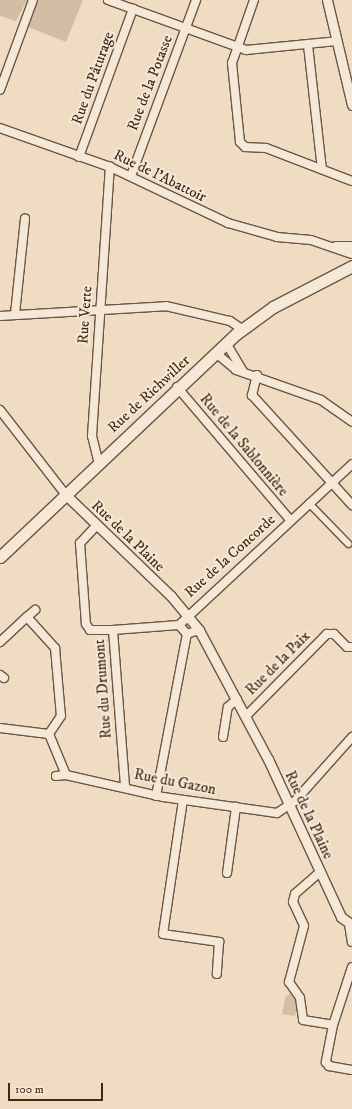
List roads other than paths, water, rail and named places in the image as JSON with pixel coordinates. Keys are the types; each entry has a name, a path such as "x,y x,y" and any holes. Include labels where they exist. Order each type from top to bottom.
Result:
{"main road":[{"name":"Rue de Richwiller","path":"334,274 352,258"},
{"name":"Rue de Richwiller","path":"0,556 99,464 177,387 239,332 273,307 352,266"}],"street":[{"path":"0,90 33,0"},
{"path":"108,0 236,48 256,51 337,41"},
{"name":"Rue de la Potasse","path":"131,176 196,0"},
{"path":"254,0 232,63 240,142 245,147 266,148 352,180"},
{"path":"327,0 351,98"},
{"name":"Rue du Pâturage","path":"79,157 133,9"},
{"path":"308,44 322,169"},
{"name":"Rue de l'Abattoir","path":"0,128 110,167 228,223 254,232 332,246 352,246"},
{"name":"Rue Verte","path":"99,464 92,436 110,167"},
{"path":"15,314 26,219"},
{"name":"Rue de l'Abattoir","path":"332,246 352,254"},
{"path":"0,316 100,309 170,307 230,321 239,332"},
{"path":"226,343 243,371"},
{"path":"216,353 243,371 321,400 352,422"},
{"path":"257,375 252,395 352,505"},
{"name":"Rue de la Sablonnière","path":"177,387 290,520"},
{"path":"0,410 66,495"},
{"name":"Rue de la Concorde","path":"188,614 352,464"},
{"name":"Rue de la Plaine","path":"66,495 188,614 199,630 246,716 341,917 351,924 352,942"},
{"path":"309,503 349,544"},
{"name":"Rue du Drumont","path":"97,525 80,543 86,624 90,630 113,630 125,787"},
{"path":"0,642 35,610"},
{"path":"113,630 179,625 188,614"},
{"path":"27,617 55,648 61,716 49,734"},
{"path":"179,625 187,634"},
{"path":"187,634 199,630"},
{"path":"156,796 187,634"},
{"name":"Rue de la Paix","path":"246,716 327,634 334,634 347,647 352,646"},
{"path":"223,737 228,707 237,699"},
{"path":"0,728 49,734"},
{"path":"49,734 66,775"},
{"path":"289,806 352,736"},
{"name":"Rue du Gazon","path":"56,776 66,775 125,787 156,796 277,813 289,806"},
{"path":"183,800 163,934 219,942 217,974"},
{"path":"228,873 236,807"},
{"path":"320,872 295,894 293,902 304,926 288,982 300,998 303,1020 333,1025"},
{"path":"352,968 333,1025 326,1062 329,1066 352,1070"}]}
